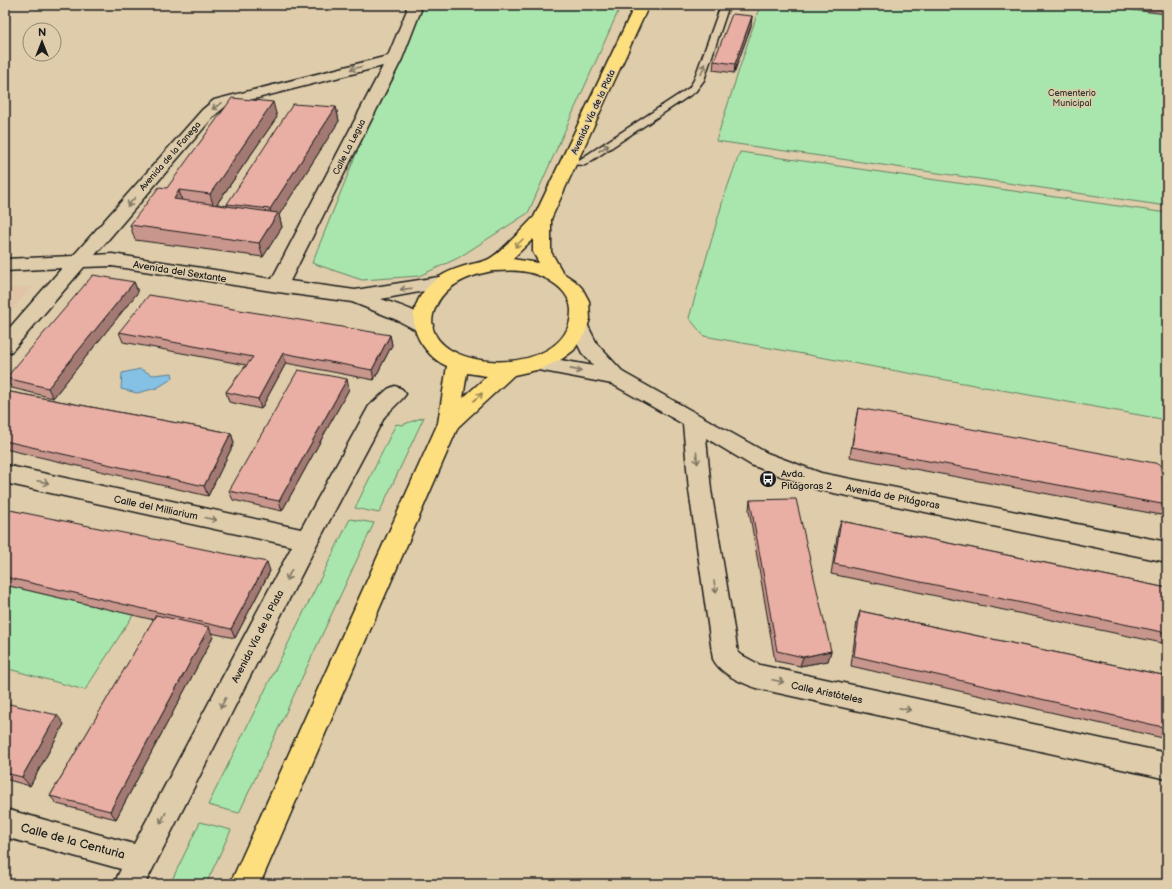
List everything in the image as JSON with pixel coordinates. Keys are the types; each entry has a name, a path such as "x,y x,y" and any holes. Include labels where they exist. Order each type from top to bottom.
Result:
{"main road":[{"name":"Avenida Vía de la Plata","path":"493,265 516,246 542,218 642,5"},
{"name":"Avenida Vía de la Plata","path":"542,218 542,252 556,277"},
{"path":"493,265 526,266 556,277 573,291 578,300 581,310 579,327 567,345 554,355 538,363 508,369 474,367 446,356 436,348 427,337 423,325 423,313 427,301 445,282 465,272 493,265"},
{"path":"245,884 449,423 458,362"},
{"path":"449,423 508,369"}],"street":[{"name":"Calle La Legua","path":"278,286 394,59 414,10 412,5"},
{"name":"Avenida de la Fanega","path":"5,346 208,112 220,103 394,59"},
{"name":"Avenida del Sextante","path":"5,265 112,260 278,286 354,296"},
{"path":"354,296 445,282"},
{"path":"354,296 404,315 423,325"},
{"path":"579,327 588,348 617,378"},
{"path":"538,363 617,378"},
{"name":"Avenida de Pitágoras","path":"617,378 759,459 819,481 1167,552"},
{"name":"Avenida Vía de la Plata","path":"135,872 307,540 377,411 395,394"},
{"name":"Calle Aristóteles","path":"693,420 700,490 726,659 753,675 760,677 1167,766"},
{"name":"Calle del Milliarium","path":"5,474 307,540"},
{"name":"Calle de la Centuria","path":"5,823 135,872"}],"lane":[{"path":"569,162 581,163 692,90 699,80 725,5"}],"shaded area":[{"path":"32,287 5,317 5,289"}],"green space":[{"path":"405,5 621,5 528,213 458,258 419,276 362,280 312,263 408,26"},
{"name":"Cementerio Municipal","path":"760,5 1167,5 1167,206 716,141"},
{"path":"740,152 1167,213 1167,420 704,336 689,318 724,197"},
{"path":"424,417 379,513 355,508 396,424 402,425"},
{"path":"350,519 374,523 239,813 208,805"},
{"path":"5,585 133,615 85,690 5,668"},
{"path":"200,822 231,830 206,884 170,884"}],"water":[{"path":"140,369 153,375 172,373 173,378 157,388 137,393 121,389 122,373"}],"building":[{"path":"732,14 752,16 735,64 714,61"},
{"path":"232,98 273,102 210,194 179,190 174,199 278,213 259,243 130,225 159,187 167,188"},
{"path":"293,104 336,107 270,209 227,204"},
{"path":"93,275 134,282 48,388 6,378"},
{"path":"149,295 390,335 372,370 283,353 258,399 226,392 253,357 119,332"},
{"path":"298,370 347,379 279,501 229,491"},
{"path":"5,391 231,433 204,486 5,441"},
{"path":"858,408 1160,464 1167,505 852,447"},
{"path":"796,499 831,651 803,657 777,651 750,500"},
{"path":"5,509 267,562 231,629 5,577"},
{"path":"841,521 1167,588 1167,633 834,564"},
{"path":"860,611 1167,676 1167,728 854,656"},
{"path":"156,615 209,627 110,811 50,796"},
{"path":"5,703 57,715 22,777 5,773"}],"place":[{"name":"Avda. Pitágoras 2","path":"768,479"}]}
